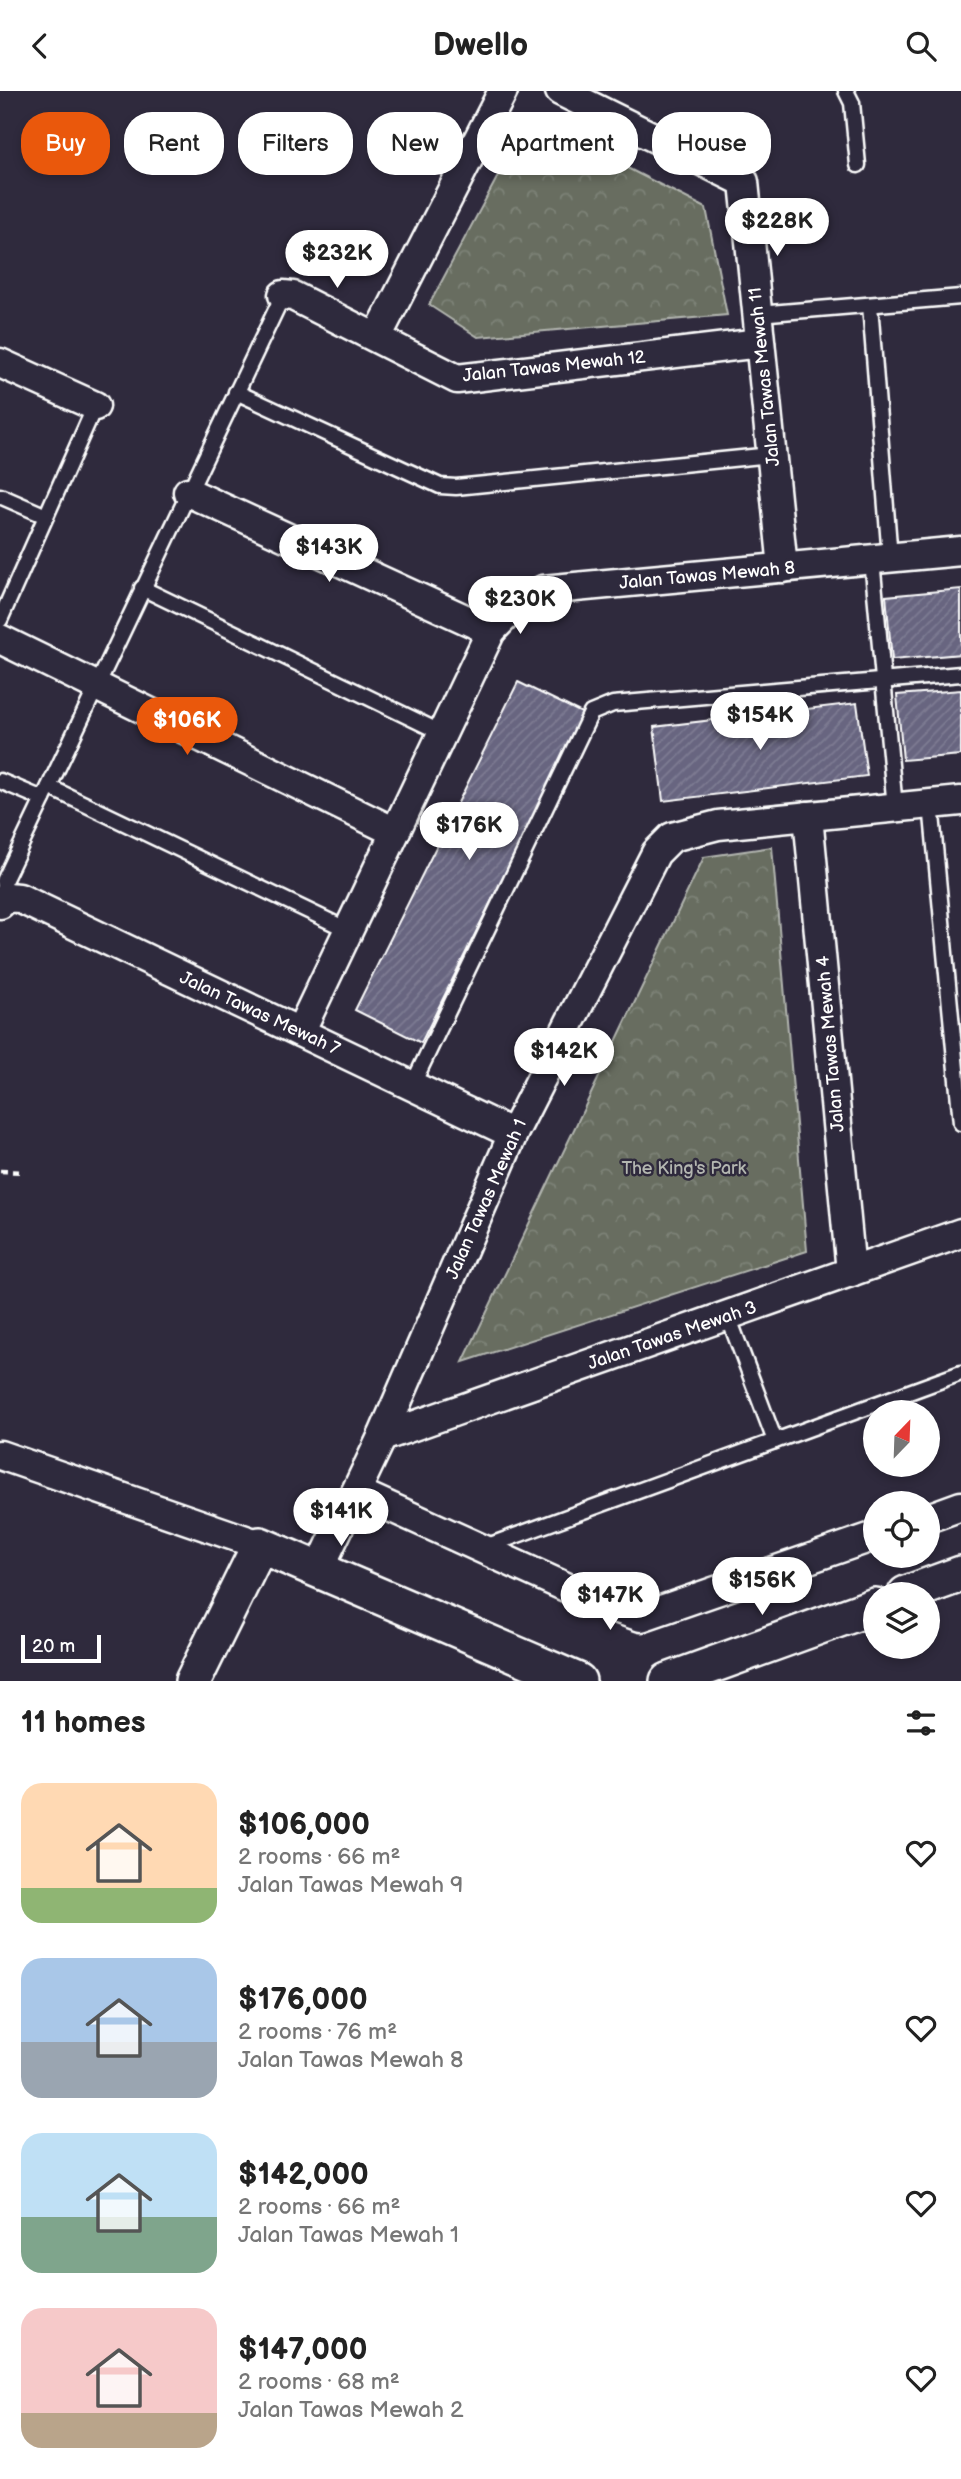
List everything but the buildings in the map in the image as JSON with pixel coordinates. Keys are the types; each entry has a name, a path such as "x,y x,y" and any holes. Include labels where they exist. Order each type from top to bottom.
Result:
{"street":[{"path":"377,337 503,91"},
{"name":"Jalan Tawas Mewah 11","path":"560,91 744,182 783,568"},
{"name":"Jalan Tawas Mewah 12","path":"283,295 293,296 457,379 761,343"},
{"path":"0,363 95,406"},
{"path":"187,492 491,631"},
{"name":"Jalan Tawas Mewah 8","path":"300,1032 491,631 514,607 543,590 961,551"},
{"path":"0,639 395,832"},
{"name":"Jalan Tawas Mewah 1","path":"319,1569 382,1437 513,1134 656,853 672,837 718,825 961,801"},
{"name":"Jalan Tawas Mewah 4","path":"808,816 851,1272"},
{"name":"Jalan Tawas Mewah 7","path":"3,900 19,898 513,1134"},
{"name":"Jalan Tawas Mewah 3","path":"382,1437 961,1233"},
{"path":"0,1455 260,1545 578,1681"},
{"path":"357,1492 601,1603 640,1616 863,1540"},
{"path":"940,1514 961,1506"},
{"path":"193,1681 260,1545"},
{"path":"939,1582 961,1574"},
{"path":"668,1681 863,1609"}],"lane":[{"path":"846,91 852,103 858,165"},
{"path":"3,900 4,881 283,295"},
{"path":"758,314 961,297"},
{"path":"870,305 884,682 895,808"},
{"path":"236,392 440,486 456,487 771,455"},
{"path":"0,620 95,406"},
{"path":"0,496 46,516"},
{"path":"142,588 442,733"},
{"path":"412,1086 591,713 613,704 961,674"},
{"path":"0,781 46,793 348,930"},
{"path":"931,804 961,1123"},
{"path":"728,1315 775,1441"},
{"path":"480,1548 961,1374"}],"path":[{"path":"0,1171 24,1172"}],"green space":[{"path":"638,173 706,208 727,315 478,337 429,305 499,175"},
{"name":"The King's Park","path":"772,847 807,1251 463,1362 704,857"}]}
